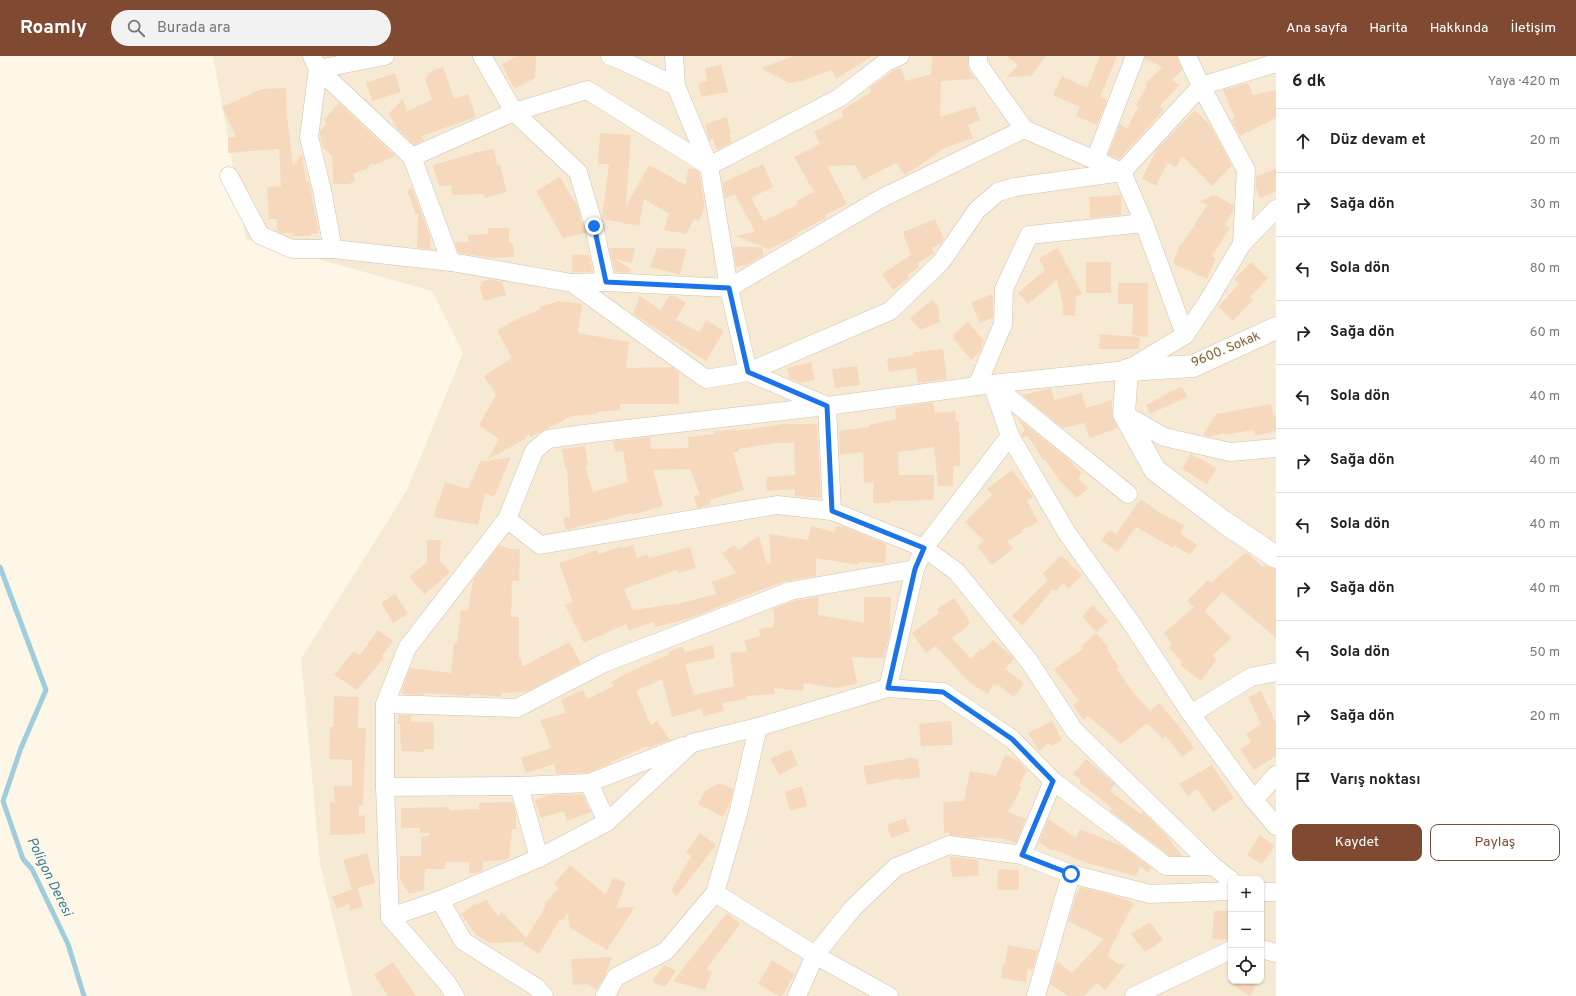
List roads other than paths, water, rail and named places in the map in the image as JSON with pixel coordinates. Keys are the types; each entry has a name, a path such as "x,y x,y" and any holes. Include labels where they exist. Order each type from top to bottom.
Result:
{"street":[{"path":"315,63 385,56"},
{"path":"482,56 514,112 578,172 594,226 606,282"},
{"path":"610,56 624,61 676,86"},
{"path":"674,56 676,86 709,166 729,288 748,372"},
{"path":"709,166 839,98 886,62 900,56"},
{"path":"978,56 978,64 1024,129 1122,172 1144,223 1186,335"},
{"path":"1095,160 1135,56"},
{"path":"1186,56 1200,86 1246,170 1242,244"},
{"path":"315,63 412,157 451,262"},
{"path":"315,63 310,136 333,249"},
{"path":"572,283 706,379 748,372 890,311 941,262 977,210 998,192 1015,187 1122,172 1200,86 1276,63"},
{"path":"412,157 514,112 586,90 709,166"},
{"path":"229,176 260,235 292,250 333,249 451,262 572,283 606,282 729,288 882,198 1024,129"},
{"path":"455,996 446,983 390,917 385,787 385,704 407,648 507,519 534,451 548,439 584,434 827,406 984,385 1127,370 1186,335 1208,302 1242,244 1276,209"},
{"path":"1144,223 1029,235 1004,289 1003,324 984,385 1010,436 1067,533 1132,624 1191,714 1254,800 1276,826"},
{"name":"9600. Sokak","path":"1127,370 1193,366 1276,328"},
{"path":"1127,370 1124,414 1154,470 1224,522 1276,557"},
{"path":"748,372 827,406"},
{"path":"984,385 1128,494"},
{"path":"827,406 832,511"},
{"path":"1124,414 1164,436 1230,452 1275,447"},
{"path":"888,688 915,569 924,548 1010,436"},
{"path":"507,519 540,545 777,505 832,511 924,548 957,572 1029,661 1074,730 1214,866 1228,878"},
{"path":"385,704 517,708 604,663 790,591 915,569"},
{"path":"1191,714 1252,677 1276,672"},
{"path":"385,787 519,786 589,783 692,743 758,726 888,688 943,692 1012,739 1053,781 1166,866 1214,866"},
{"path":"605,996 616,978 666,950 715,893 739,810 758,726"},
{"path":"390,917 440,900 539,858 607,822 692,743"},
{"path":"1254,800 1276,775"},
{"path":"1022,855 1053,781"},
{"path":"589,783 607,822"},
{"path":"519,786 539,858"},
{"path":"797,996 815,955 853,908 896,867 949,845 1022,855 1071,874 1150,894 1228,891"},
{"path":"1036,996 1071,874"},
{"path":"1264,892 1276,892"},
{"path":"715,893 815,955 889,996"},
{"path":"440,900 463,941 536,987 544,996"},
{"path":"1264,950 1276,952"},
{"path":"1134,996 1228,951"}],"waterway":[{"name":"Poligon Deresi","path":"0,567 46,690 21,748 3,801 23,859 32,869 68,944 84,996"}]}
